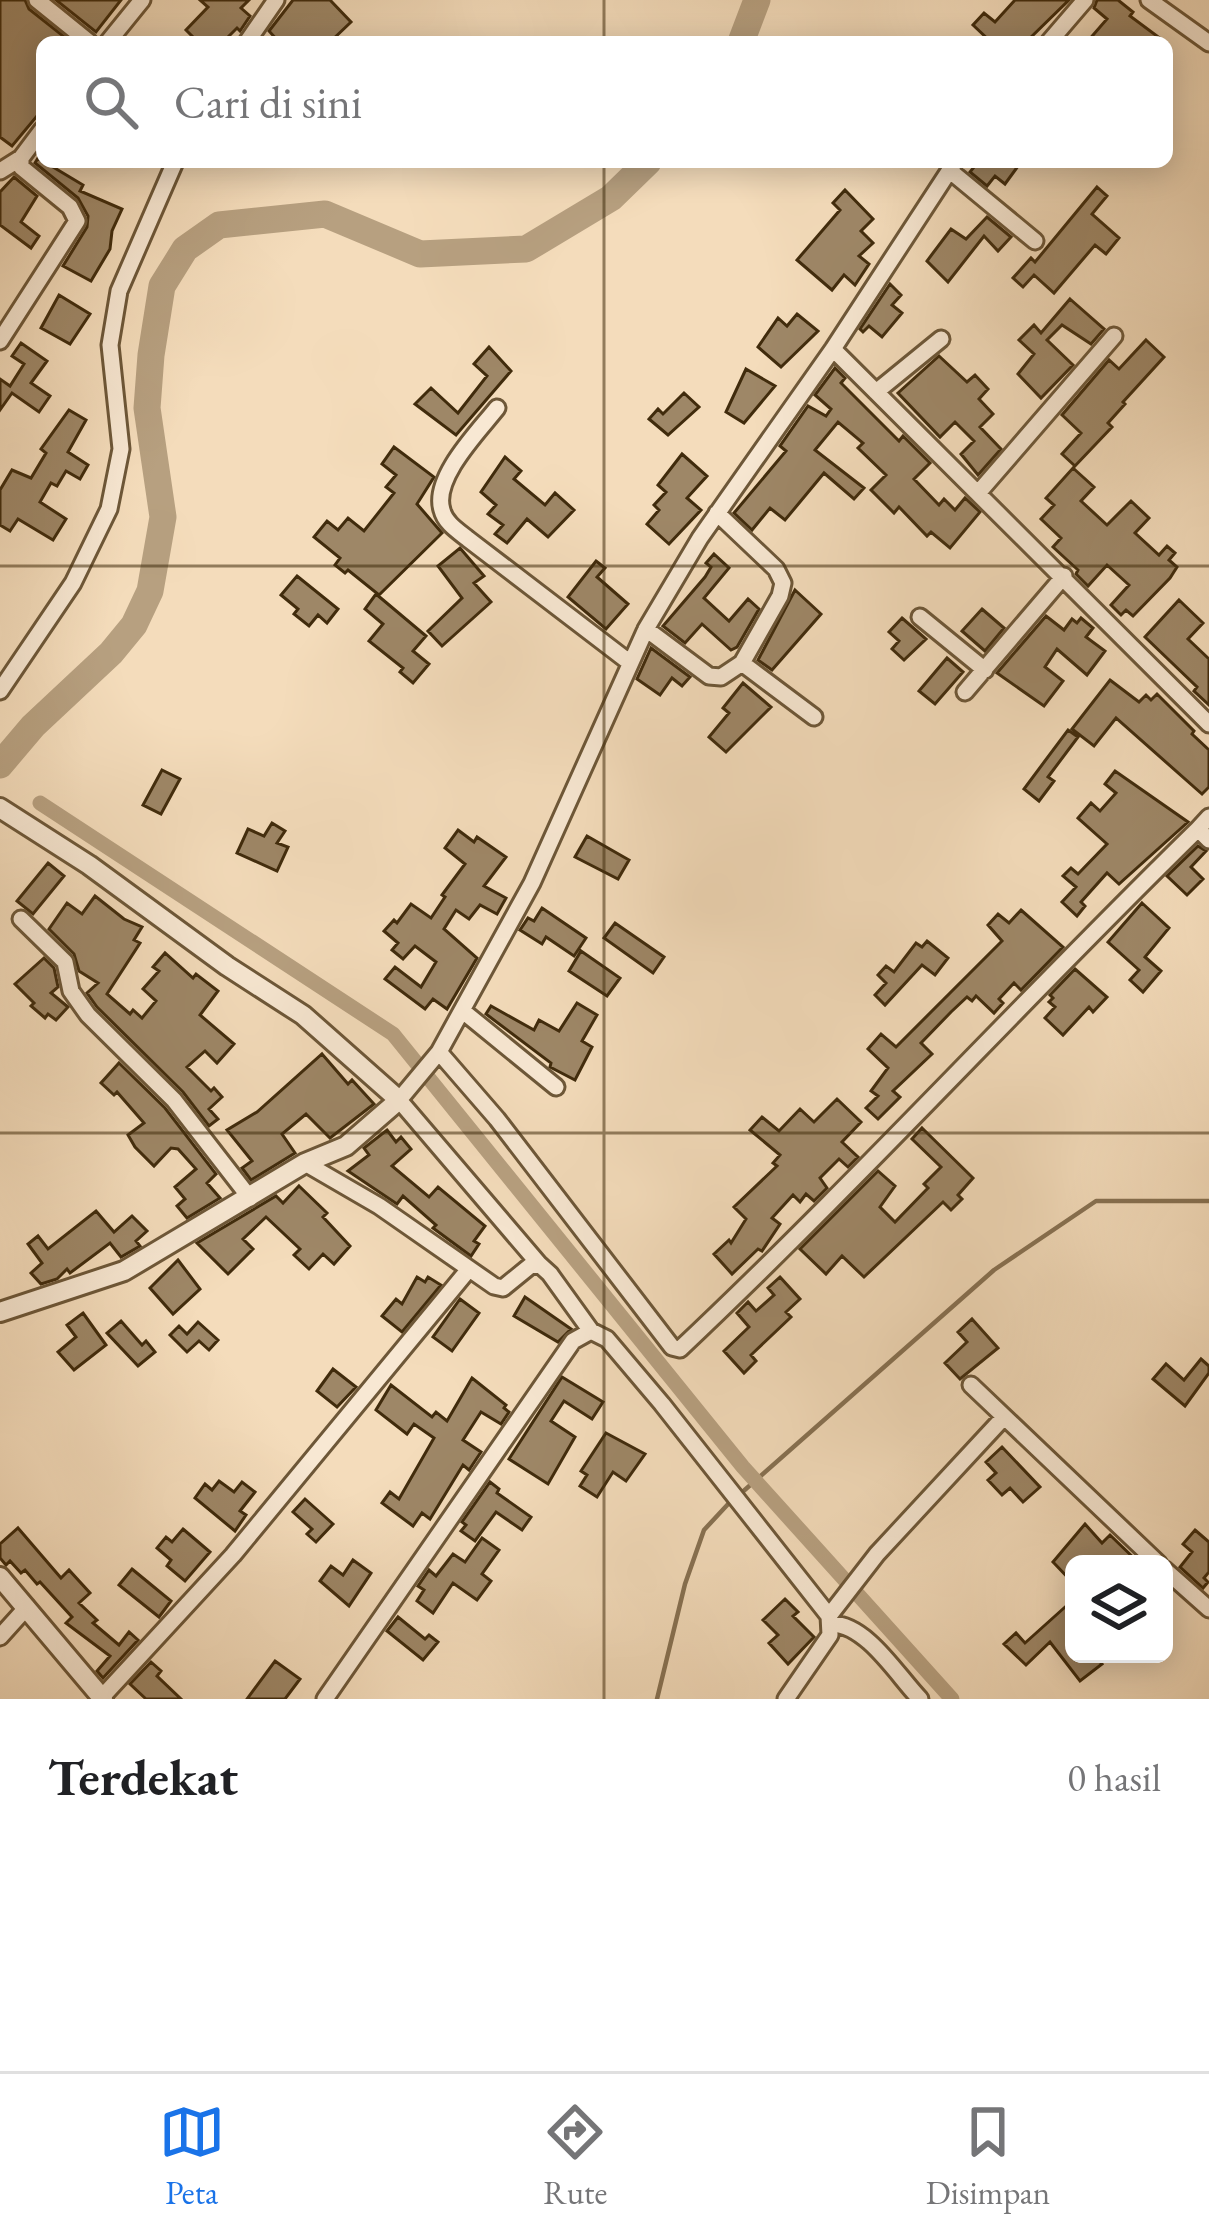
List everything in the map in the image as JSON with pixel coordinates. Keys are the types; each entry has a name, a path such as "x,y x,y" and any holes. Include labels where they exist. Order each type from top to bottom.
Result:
{"street":[{"path":"37,0 82,36"},
{"path":"113,36 142,0"},
{"path":"251,36 277,0"},
{"path":"1054,36 1085,0"},
{"path":"1149,0 1209,43"},
{"path":"0,171 21,158 36,138"},
{"path":"0,341 77,221 70,207 25,174 21,158"},
{"path":"0,691 73,584 109,509 121,449 110,345 119,291 173,168"},
{"path":"0,1312 124,1271 305,1163 346,1146 404,1094 435,1058 532,883 646,628 717,513 833,349 951,168"},
{"path":"954,168 1035,241"},
{"path":"980,492 1114,336"},
{"path":"876,392 941,339"},
{"path":"833,349 1209,724"},
{"path":"497,408 445,481 441,508 448,522 629,662"},
{"path":"646,628 714,678 742,663 783,583 776,569 717,513"},
{"path":"965,692 1064,577"},
{"path":"920,617 985,670"},
{"path":"742,663 814,716"},
{"path":"0,808 303,1015 404,1094 831,1620 859,1634 920,1699"},
{"path":"435,1058 497,1119 672,1347 680,1348 862,1172 1077,947 1205,829"},
{"path":"21,919 65,962 71,991 88,1015 174,1100 250,1198"},
{"path":"464,1012 556,1087"},
{"path":"305,1163 503,1288 539,1264"},
{"path":"0,1577 103,1698 233,1555 469,1269"},
{"path":"325,1699 573,1341 591,1330"},
{"path":"971,1385 1149,1555"},
{"path":"786,1699 830,1635 831,1620 860,1576 1004,1417"},
{"path":"1173,1577 1209,1609"},
{"path":"0,1637 27,1607"}],"building":[{"path":"0,0 25,0 29,9 63,36 36,36 36,117 12,146 0,137"},
{"path":"56,0 121,0 96,32"},
{"path":"200,0 249,0 241,8 250,16 240,31 237,28 229,36 192,36 186,30 208,7"},
{"path":"293,0 330,0 351,22 336,36 274,36 269,31"},
{"path":"1015,0 1069,0 1032,36 985,36 973,25 984,13 995,22"},
{"path":"1097,0 1118,0 1157,36 1092,36 1107,19 1094,8"},
{"path":"41,168 55,168 83,185 80,191 122,209 110,249 91,281 63,266 87,227 88,216 78,198"},
{"path":"973,168 1017,168 1005,184 995,176 987,186 970,172"},
{"path":"14,177 37,196 21,222 39,236 31,248 0,225 0,192"},
{"path":"1097,187 1107,196 1092,214 1119,238 1106,254 1095,245 1054,293 1034,275 1023,287 1013,278 1031,258 1035,262"},
{"path":"845,190 873,219 861,231 873,243 859,256 869,264 855,285 844,275 832,290 797,260 840,210 833,203"},
{"path":"987,217 1011,237 998,251 984,236 948,282 927,261 951,229 966,239"},
{"path":"890,284 901,295 892,305 902,313 882,337 869,326 863,332 860,329"},
{"path":"59,295 90,314 70,344 41,328"},
{"path":"1070,299 1104,329 1091,344 1062,325 1047,340 1073,365 1041,398 1018,374 1034,354 1019,340 1034,325 1041,333"},
{"path":"797,314 818,331 781,367 758,347 778,318 787,326"},
{"path":"1146,340 1164,357 1123,402 1108,423 1112,427 1075,466 1062,454 1081,433 1062,415 1109,360 1119,369"},
{"path":"21,343 47,361 31,383 50,396 39,412 12,393 0,410 0,379 10,386 24,364 12,356"},
{"path":"489,347 511,371 456,435 415,404 431,388 458,413 487,376 474,364"},
{"path":"939,356 967,382 975,375 988,389 979,399 993,414 980,427 1001,449 978,475 961,454 974,441 955,422 940,437 898,393"},
{"path":"835,368 845,378 841,383 899,441 903,436 930,463 914,479 939,505 944,499 955,510 965,498 980,512 950,548 931,532 927,536 899,507 894,513 871,490 886,475 858,448 863,443 838,422 815,450 864,488 854,499 824,473 785,520 770,508 752,530 734,513 786,451 780,446 808,406 826,416 831,409 815,395"},
{"path":"746,369 775,386 744,423 726,412"},
{"path":"684,393 699,407 668,435 649,419 658,409 663,414"},
{"path":"69,410 86,420 68,452 88,465 80,479 66,471 57,486 51,483 40,502 66,519 53,540 18,519 10,531 0,525 0,490 12,470 31,478 46,453 41,449"},
{"path":"394,447 434,477 417,504 442,533 379,595 335,565 340,558 314,537 327,521 338,530 348,518 364,531 394,493 386,487 396,475 382,464"},
{"path":"682,454 707,476 687,498 701,510 669,544 647,524 659,510 654,505 666,492 658,485"},
{"path":"505,457 521,471 514,479 545,505 555,493 574,510 548,537 527,519 507,543 495,534 503,525 488,514 496,505 481,492"},
{"path":"1073,468 1094,487 1081,501 1107,525 1131,501 1149,518 1135,533 1159,555 1167,546 1175,553 1169,560 1177,567 1170,578 1133,616 1126,610 1121,615 1111,605 1129,585 1107,565 1088,586 1053,547 1061,538 1041,519 1054,505 1046,498"},
{"path":"460,548 484,576 474,583 491,602 442,646 428,631 462,598 438,566"},
{"path":"714,554 729,568 704,598 729,621 748,599 759,609 731,650 702,624 685,643 663,626 705,577 711,567 706,563"},
{"path":"596,561 605,568 597,577 628,604 606,629 568,597"},
{"path":"297,576 338,609 327,623 318,615 309,626 281,595"},
{"path":"795,590 821,614 772,670 758,660"},
{"path":"376,594 426,636 413,651 429,664 413,683 400,672 403,668 369,641 383,624 365,609"},
{"path":"1179,600 1203,623 1188,639 1209,659 1209,705 1145,637"},
{"path":"982,609 1004,628 985,651 962,631"},
{"path":"1046,616 1064,630 1072,619 1077,623 1081,618 1093,628 1086,637 1105,651 1087,675 1057,649 1045,667 1063,681 1044,706 997,673"},
{"path":"902,618 926,639 904,660 892,649 899,641 889,632"},
{"path":"651,648 690,677 682,686 672,678 660,695 637,679"},
{"path":"947,658 963,672 935,704 919,691"},
{"path":"1110,680 1139,702 1157,694 1194,731 1209,750 1209,787 1202,794 1116,718 1094,746 1072,729"},
{"path":"743,683 771,707 726,752 709,737 729,713 723,708"},
{"path":"1068,730 1078,737 1048,777 1054,781 1039,801 1024,789"},
{"path":"162,770 180,779 161,814 143,805"},
{"path":"1115,771 1188,822 1119,884 1107,873 1081,902 1085,906 1077,916 1062,902 1076,887 1063,876 1071,868 1078,874 1107,844 1078,818 1091,803 1100,811 1116,793 1105,784"},
{"path":"272,823 285,831 277,843 288,847 277,871 237,853 248,829 264,836"},
{"path":"458,830 506,857 484,886 506,898 497,914 480,905 469,919 456,910 444,929 477,958 447,1009 433,999 425,1009 385,979 395,967 421,987 436,962 415,946 403,959 392,950 398,943 384,931 411,904 431,918 465,864 445,848"},
{"path":"587,836 629,860 618,879 575,857"},
{"path":"1198,846 1206,851 1191,867 1203,879 1187,895 1167,876"},
{"path":"48,863 64,876 33,914 17,901"},
{"path":"95,896 142,927 134,940 140,943 107,994 130,1014 133,1010 142,1018 156,1001 143,989 159,971 153,967 165,953 193,978 196,974 218,991 200,1015 234,1044 217,1063 205,1051 187,1067 222,1097 209,1109 218,1119 209,1126 183,1092 97,1007 87,993 98,983 79,971 74,954 49,929 67,903 82,914"},
{"path":"1142,903 1169,928 1145,957 1161,971 1143,992 1130,980 1139,970 1108,942"},
{"path":"542,908 586,938 574,956 546,937 542,944 520,930"},
{"path":"1021,910 1063,947 1021,990 1014,983 999,999 1003,1003 994,1013 976,996 972,1001 967,997 921,1043 932,1054 893,1091 900,1097 878,1119 866,1108 878,1096 871,1091 888,1068 868,1049 881,1034 896,1047 1002,941 988,925 998,914 1009,923"},
{"path":"615,923 664,957 653,973 604,938"},
{"path":"927,941 948,958 935,975 922,965 885,1005 875,995 886,983 878,975 886,966 894,972 916,943 922,947"},
{"path":"581,951 620,978 607,996 569,971"},
{"path":"44,958 54,968 58,987 51,993 68,1007 56,1020 48,1014 45,1018 31,1006 34,1003 15,984"},
{"path":"1075,969 1107,997 1093,1012 1089,1007 1063,1035 1045,1018 1055,1007 1049,1002 1050,995"},
{"path":"577,1003 597,1015 582,1041 592,1047 575,1080 550,1067 551,1063 486,1014 491,1006 534,1030 539,1020 559,1031"},
{"path":"322,1054 348,1084 352,1080 374,1104 330,1138 306,1114 282,1134 295,1153 251,1180 242,1168 252,1161 227,1130 257,1112"},
{"path":"119,1063 165,1108 216,1174 207,1183 220,1198 187,1218 177,1206 185,1199 175,1187 196,1169 178,1149 171,1148 154,1166 135,1147 128,1135 144,1123 117,1092 114,1095 101,1083"},
{"path":"837,1099 861,1122 842,1142 858,1157 848,1167 839,1159 820,1178 827,1188 814,1201 806,1194 800,1202 793,1195 772,1218 780,1224 762,1251 758,1249 732,1274 714,1254 729,1240 731,1243 746,1219 734,1207 777,1166 773,1163 780,1155 750,1130 762,1117 779,1131 800,1109 814,1122"},
{"path":"922,1128 973,1178 958,1195 962,1199 951,1210 943,1202 864,1277 842,1256 826,1274 800,1249 878,1171 895,1186 880,1207 895,1222 928,1188 924,1184 941,1167 912,1139"},
{"path":"387,1130 396,1142 401,1137 411,1149 392,1166 429,1197 438,1187 485,1226 474,1241 479,1244 471,1256 433,1228 436,1225 403,1196 397,1204 348,1171 369,1155 364,1148"},
{"path":"299,1186 327,1213 323,1217 350,1246 334,1264 323,1254 309,1269 294,1255 300,1249 266,1217 243,1239 253,1249 228,1274 197,1243 276,1196 283,1203"},
{"path":"96,1211 114,1232 132,1216 147,1231 136,1241 140,1246 121,1257 110,1243 70,1273 67,1269 57,1279 41,1284 31,1273 42,1263 28,1244 38,1236 48,1249"},
{"path":"178,1260 200,1289 173,1314 150,1288"},
{"path":"417,1277 441,1285 402,1332 382,1316 396,1299 402,1304"},
{"path":"780,1277 800,1299 786,1312 791,1317 751,1355 756,1361 744,1373 724,1351 749,1327 737,1313 748,1302 756,1311 774,1295 768,1288"},
{"path":"525,1297 571,1329 558,1342 514,1316"},
{"path":"460,1299 479,1313 452,1351 433,1337"},
{"path":"83,1313 106,1345 74,1370 58,1352 76,1337 67,1325"},
{"path":"972,1319 998,1348 960,1379 945,1363 967,1342 958,1332"},
{"path":"121,1321 155,1352 138,1366 107,1333"},
{"path":"198,1322 218,1340 209,1350 199,1341 187,1352 170,1335 179,1326 187,1334"},
{"path":"1201,1359 1209,1373 1185,1406 1153,1379 1166,1364 1184,1380"},
{"path":"333,1369 356,1387 337,1407 317,1391"},
{"path":"562,1377 603,1402 592,1419 564,1401 551,1421 575,1437 548,1484 509,1459"},
{"path":"472,1378 509,1412 501,1424 481,1412 463,1440 481,1452 469,1470 463,1465 430,1519 422,1513 413,1526 382,1503 390,1492 399,1499 434,1438 414,1424 407,1434 376,1410 391,1385 432,1417 436,1412 447,1421"},
{"path":"606,1433 645,1454 626,1481 613,1472 597,1497 580,1486 587,1475 581,1471"},
{"path":"1002,1447 1040,1487 1023,1502 1010,1488 1002,1495 988,1480 996,1473 986,1462"},
{"path":"219,1481 234,1492 242,1482 255,1492 240,1511 246,1515 235,1531 195,1498 205,1484 212,1490"},
{"path":"490,1482 499,1489 497,1493 531,1517 522,1530 496,1512 475,1541 461,1531 466,1525 462,1522"},
{"path":"305,1499 333,1524 316,1542 307,1534 312,1529 293,1512"},
{"path":"1085,1524 1102,1543 1110,1535 1131,1555 1065,1555 1065,1575 1053,1562"},
{"path":"18,1528 61,1578 69,1570 90,1593 79,1603 97,1620 93,1623 119,1645 129,1632 138,1640 103,1678 97,1671 110,1656 66,1623 72,1617 40,1582 0,1558 0,1544"},
{"path":"183,1529 210,1552 185,1581 167,1566 171,1560 157,1548 166,1537 172,1542"},
{"path":"1195,1530 1209,1542 1209,1572 1204,1578 1208,1582 1203,1588 1180,1567 1192,1552 1183,1544"},
{"path":"482,1538 499,1550 482,1574 491,1581 477,1600 453,1583 433,1613 417,1601 424,1590 418,1586 429,1570 436,1576 453,1554 465,1562"},
{"path":"353,1560 371,1573 349,1606 320,1581 331,1566 343,1575"},
{"path":"132,1569 171,1601 159,1617 119,1585"},
{"path":"785,1599 798,1612 793,1616 814,1637 788,1664 769,1643 778,1635 763,1620"},
{"path":"1065,1607 1065,1662 1050,1642 1026,1665 1004,1644 1016,1633 1025,1643"},
{"path":"398,1617 425,1639 429,1635 438,1642 423,1660 387,1631"},
{"path":"275,1661 300,1679 285,1699 247,1699"},
{"path":"151,1662 161,1671 157,1676 181,1699 146,1699 130,1684"},
{"path":"1066,1663 1102,1664 1080,1681"}],"waterway":[{"path":"743,36 757,0"},
{"path":"0,765 33,726 111,653 134,625 150,591 163,517 147,408 151,355 162,286 185,249 219,225 325,214 420,254 526,249 611,198 642,168"},
{"path":"40,803 393,1034 743,1467 952,1699"},
{"path":"739,1495 994,1270 1096,1201 1209,1201"},
{"path":"657,1699 685,1584 704,1530 730,1502"}]}
